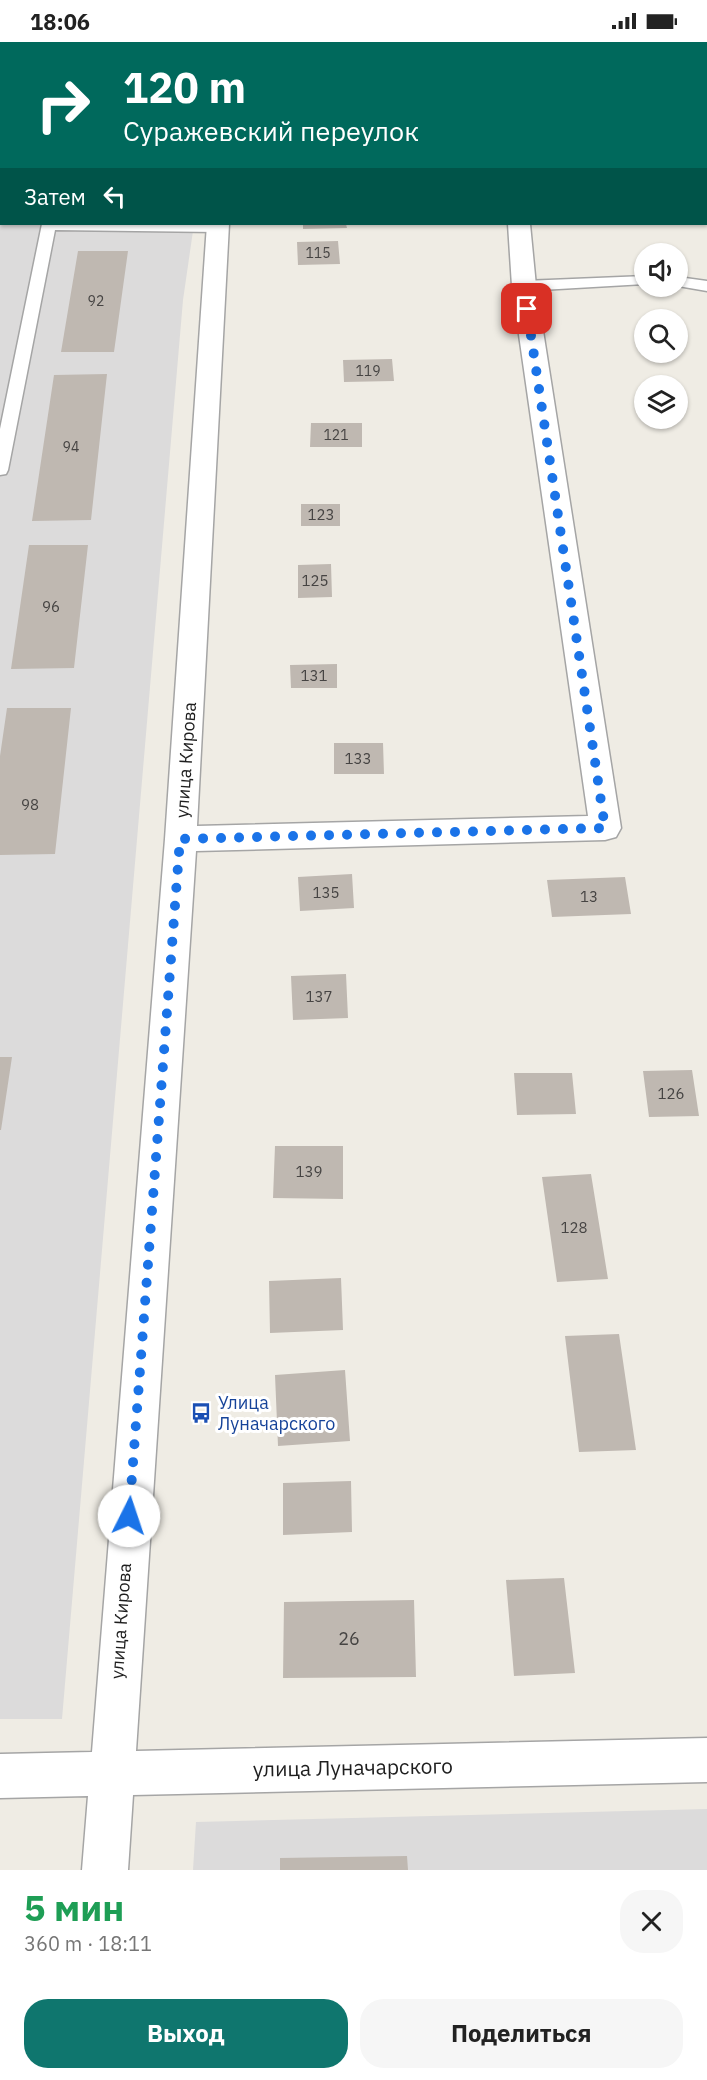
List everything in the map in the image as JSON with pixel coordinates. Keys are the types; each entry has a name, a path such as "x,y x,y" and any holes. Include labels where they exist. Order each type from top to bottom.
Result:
{"street":[{"path":"180,839 605,828 524,286 519,225"},
{"name":"улица Кирова","path":"105,1870 110,1773 180,839 217,226"},
{"name":"улица Луначарского","path":"0,1776 707,1760"}],"lane":[{"path":"0,470 49,225 217,226"},
{"path":"524,286 634,281"},
{"path":"688,283 707,286"}],"shaded area":[{"path":"0,225 194,225 183,300 62,1719 0,1719"},
{"path":"707,1809 707,1870 193,1870 196,1822"}],"building":[{"path":"303,225 346,225 347,228 303,229"},
{"path":"338,241 340,264 298,265 297,242"},
{"path":"78,251 128,251 114,352 61,352"},
{"path":"392,359 394,381 344,382 343,360"},
{"path":"107,374 91,520 32,521 54,375"},
{"path":"311,423 362,423 362,447 310,447"},
{"path":"301,504 340,504 340,526 301,526"},
{"path":"29,545 88,545 74,668 11,669"},
{"path":"331,564 332,597 298,598 298,565"},
{"path":"337,664 337,688 291,688 290,665"},
{"path":"7,708 71,708 55,854 0,855 0,756"},
{"path":"334,743 383,743 384,774 334,774"},
{"path":"352,874 354,908 300,911 298,877"},
{"path":"625,877 631,914 552,917 547,880"},
{"path":"346,974 348,1018 293,1020 291,976"},
{"path":"0,1057 12,1057 1,1130 0,1130"},
{"path":"692,1070 699,1116 649,1117 643,1071"},
{"path":"514,1073 572,1073 576,1114 517,1115"},
{"path":"275,1146 343,1146 343,1199 273,1198"},
{"path":"591,1174 608,1279 557,1282 542,1177"},
{"path":"341,1278 343,1330 270,1333 269,1281"},
{"path":"619,1334 636,1450 579,1452 565,1336"},
{"path":"345,1370 350,1441 278,1446 275,1375"},
{"path":"351,1481 352,1532 283,1535 283,1483"},
{"path":"564,1578 575,1673 514,1676 506,1580"},
{"path":"414,1600 416,1677 283,1678 284,1602"},
{"path":"407,1856 408,1870 280,1870 280,1858"}],"place":[{"name":"Улица Луначарского","path":"201,1413"}],"route":[{"path":"129,1516 180,839 605,828 527,309"}]}
